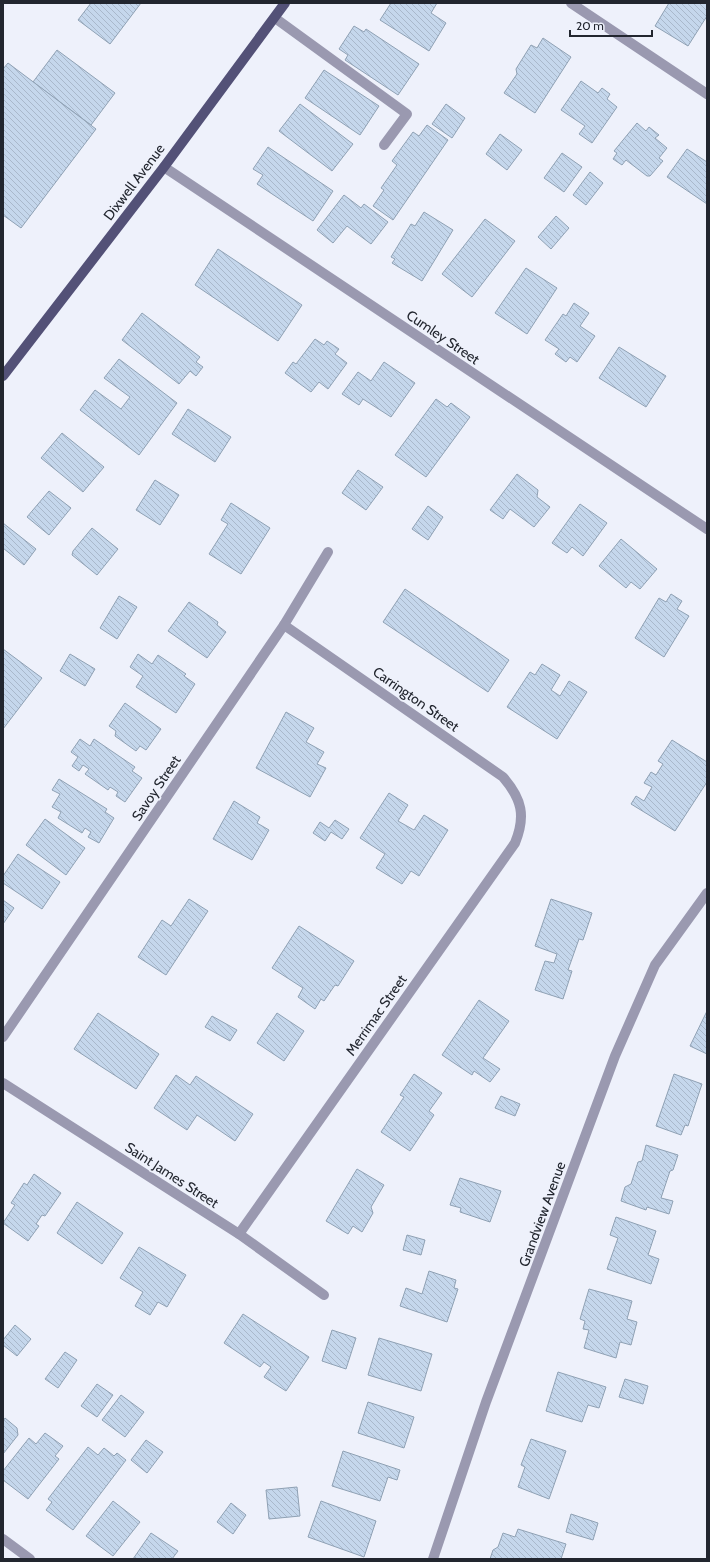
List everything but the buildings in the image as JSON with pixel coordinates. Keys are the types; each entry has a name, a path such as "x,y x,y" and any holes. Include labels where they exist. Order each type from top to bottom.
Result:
{"main road":[{"name":"Dixwell Avenue","path":"3,376 164,167 286,3"}],"street":[{"path":"571,3 707,94"},
{"path":"275,18 407,114 384,145"},
{"name":"Cumley Street","path":"164,167 707,529"},
{"name":"Savoy Street","path":"3,1037 284,624 328,552"},
{"name":"Carrington Street","path":"284,624 503,777 517,796 520,807"},
{"name":"Merrimac Street","path":"239,1234 515,843 521,825 520,807"},
{"name":"Grandview Avenue","path":"433,1559 486,1402 616,1056 655,965 707,893"},
{"name":"Saint James Street","path":"3,1083 239,1234 324,1295"},
{"path":"3,1539 30,1559"}]}
